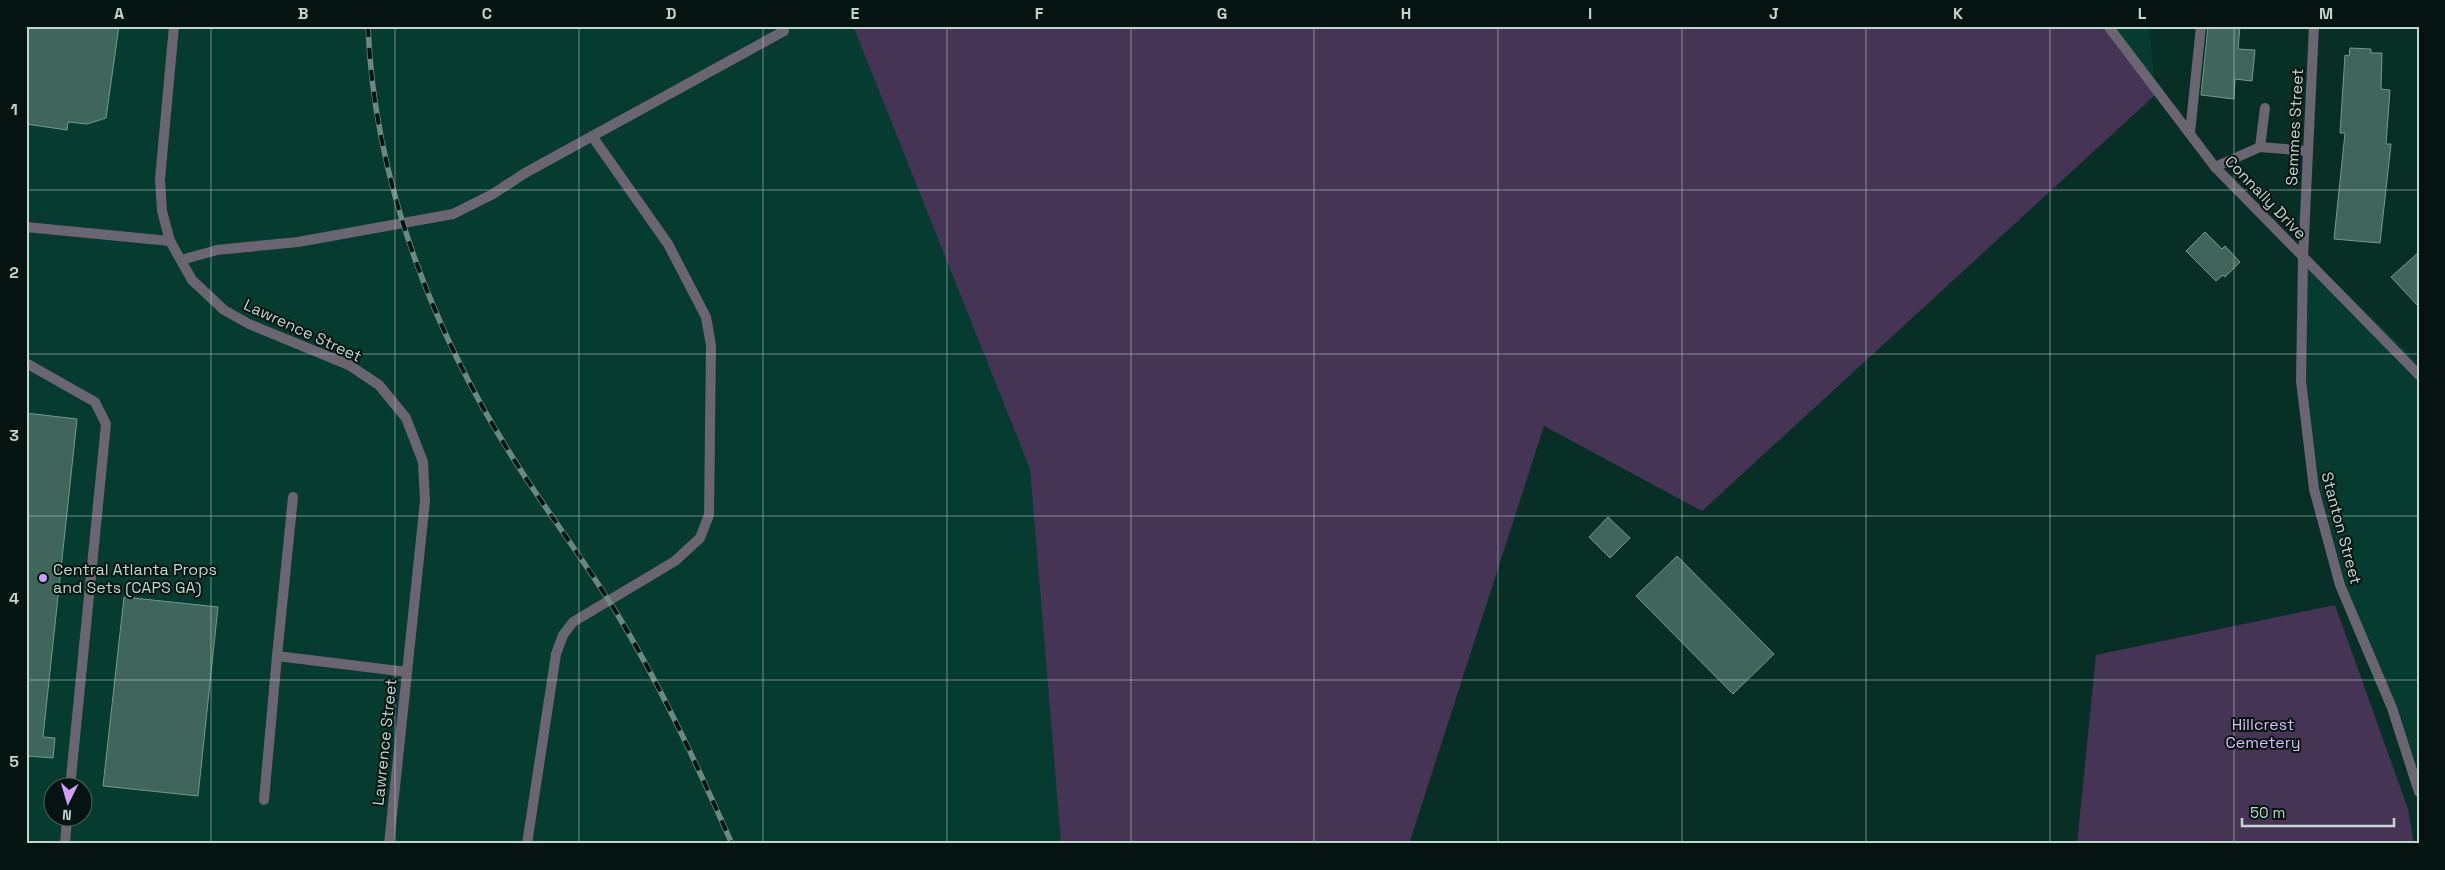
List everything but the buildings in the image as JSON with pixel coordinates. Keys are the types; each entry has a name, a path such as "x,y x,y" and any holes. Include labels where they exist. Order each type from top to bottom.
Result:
{"street":[{"name":"Lawrence Street","path":"174,26 160,179 162,211 170,241 192,280 224,310 249,324 349,365 379,385 406,418 423,462 425,501 389,844"},
{"name":"Connally Drive","path":"2108,26 2215,167 2419,374"},
{"path":"2190,133 2201,26"},
{"name":"Semmes Street","path":"2303,258 2314,26"},
{"path":"181,260 217,250 298,242 453,214 493,194 525,173 784,31"},
{"path":"2260,147 2265,108"},
{"path":"527,844 555,664 563,634 573,622 675,561 700,538 709,515 711,345 706,317 668,244 592,136"},
{"path":"2215,167 2260,147 2308,152"},
{"path":"26,227 170,241"},
{"name":"Stanton Street","path":"2303,258 2300,381 2314,489 2340,585 2392,708 2419,792"},
{"path":"26,363 94,402 106,424 71,778"},
{"path":"264,800 293,497"},
{"path":"277,656 407,672"},
{"path":"65,844 66,828"}],"shaded area":[{"path":"26,26 853,26 1030,469 1061,844 26,844"},
{"path":"2107,26 2150,26 2155,95"},
{"path":"2302,251 2419,362 2419,782 2361,640 2300,417"}],"green space":[{"path":"853,26 2107,26 2155,95 1702,511 1544,426 1409,844 1061,844 1030,469"},
{"name":"Hillcrest Cemetery","path":"2335,605 2408,809 2414,844 2077,844 2096,655"}],"railway":[{"path":"368,26 373,85 382,143 396,201 414,257 436,313 461,367 489,419 520,469 605,594 648,668 678,726 732,844"}],"place":[{"name":"Central Atlanta Props and Sets (CAPS GA)","path":"43,578"}]}
